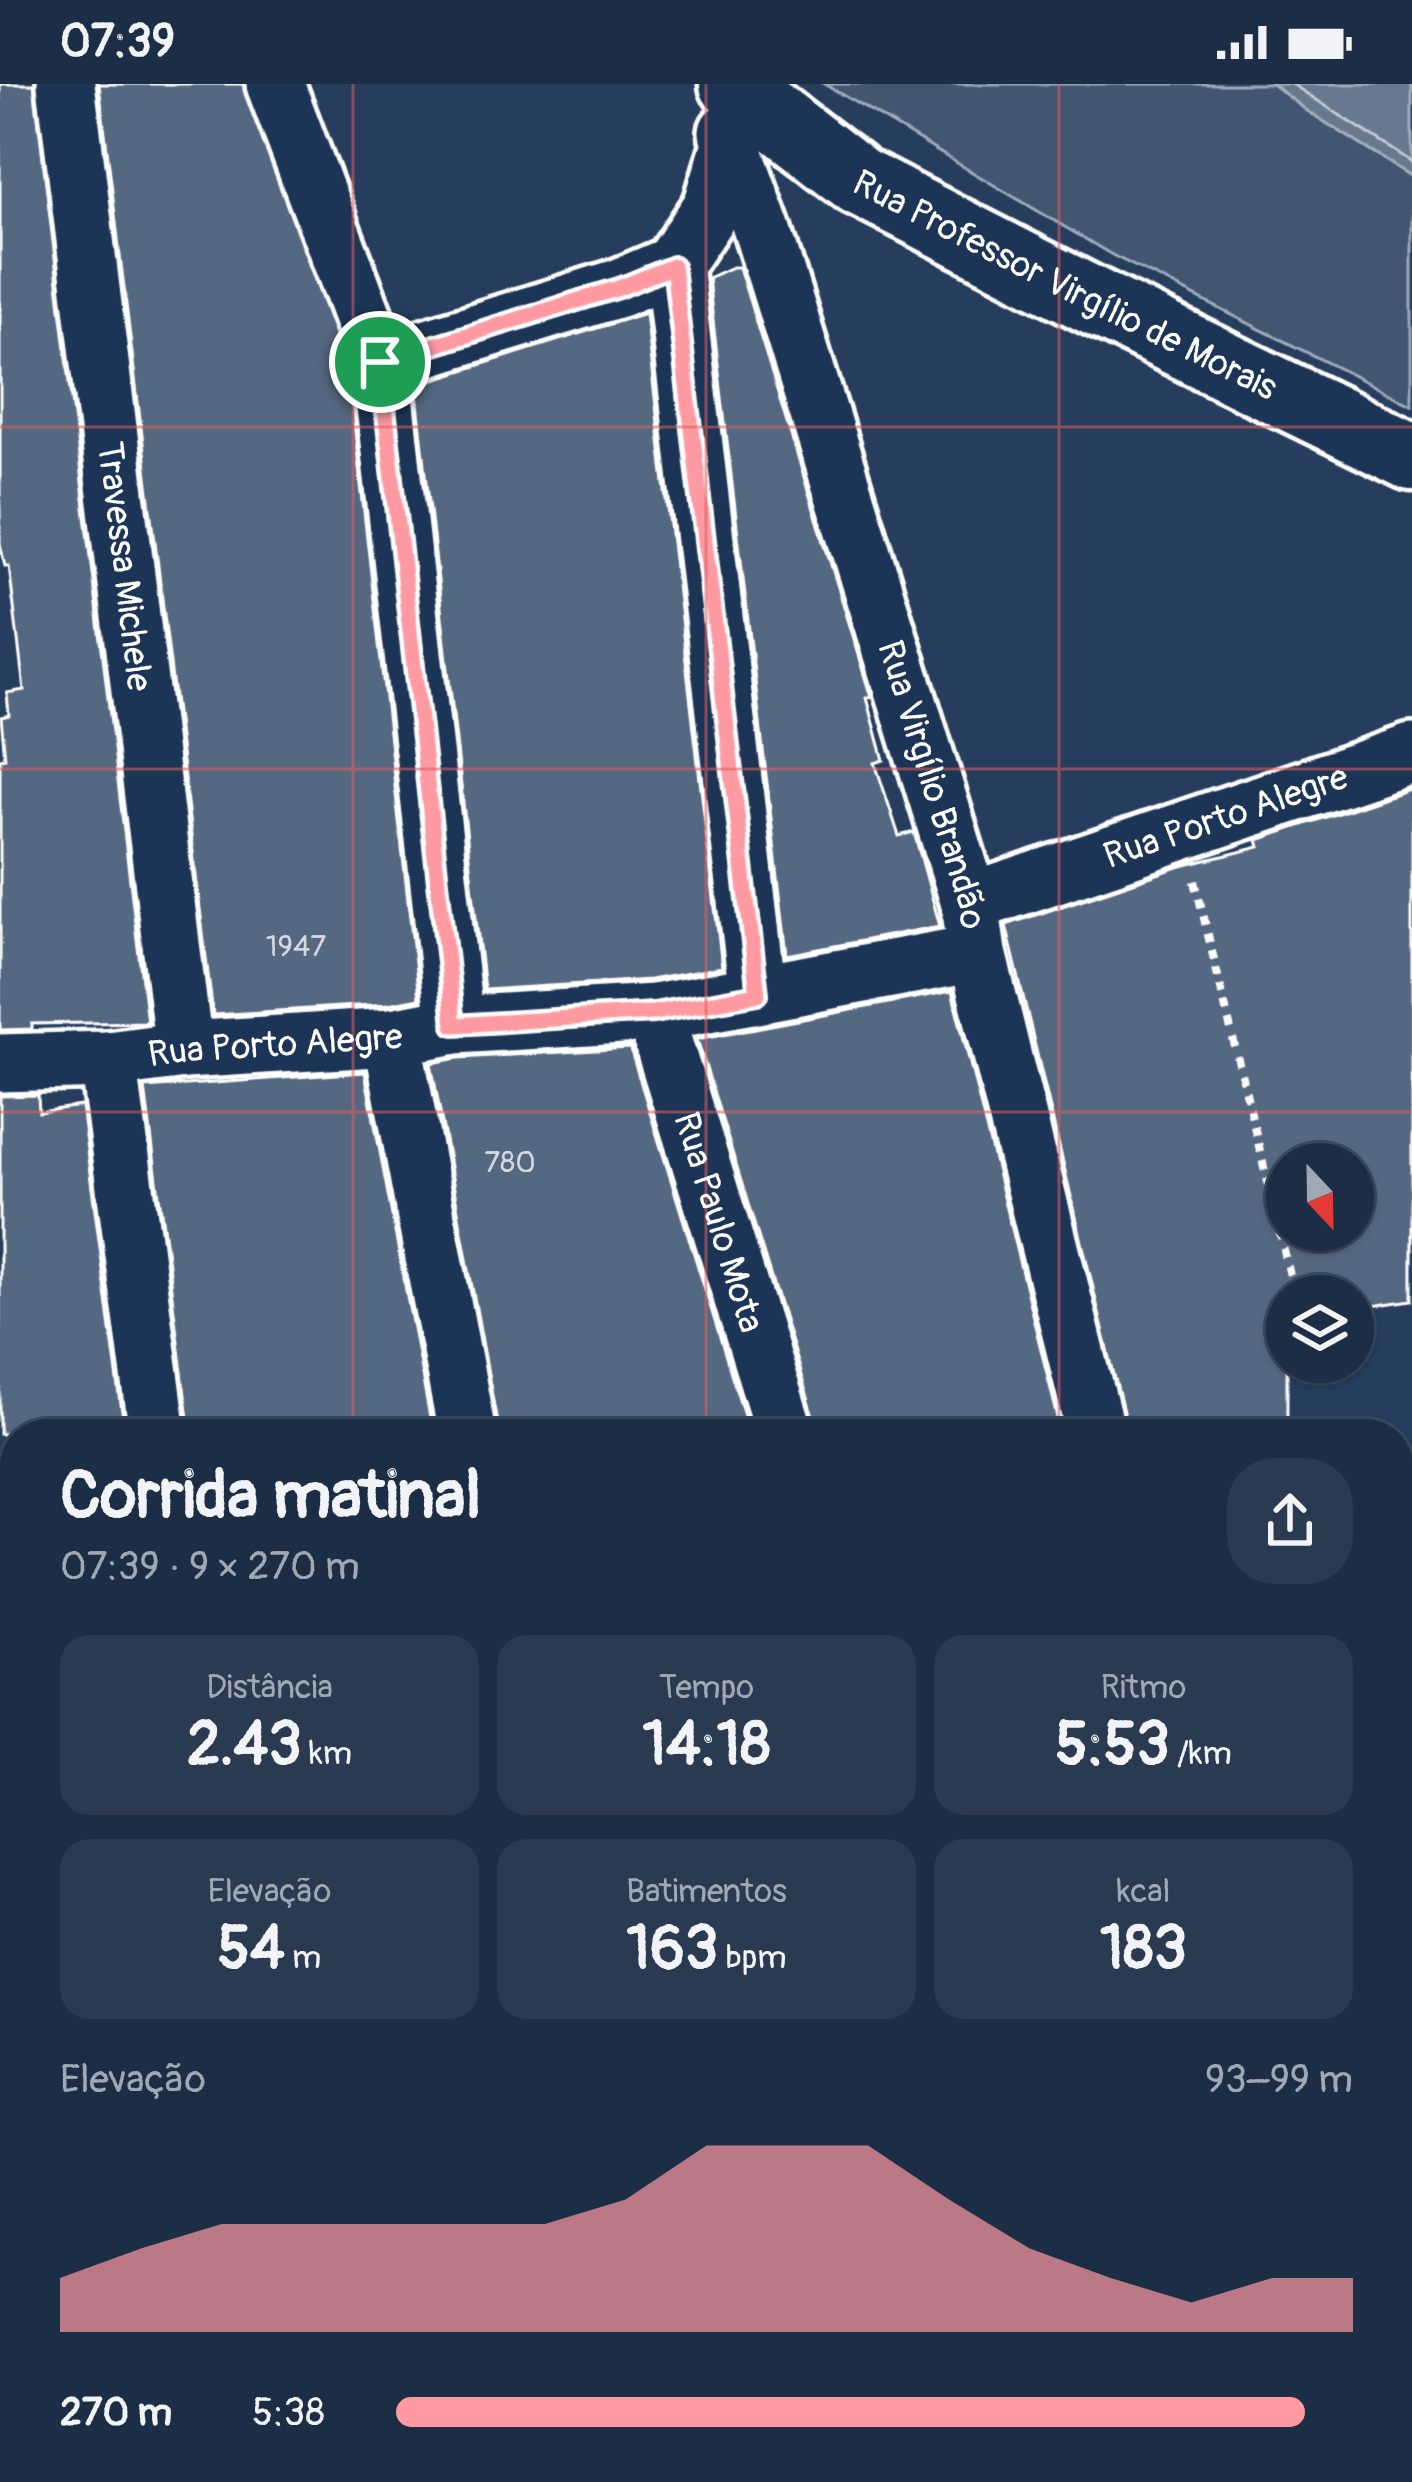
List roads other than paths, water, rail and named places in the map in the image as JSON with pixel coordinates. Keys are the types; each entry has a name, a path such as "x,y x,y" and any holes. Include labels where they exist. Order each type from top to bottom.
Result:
{"main road":[{"name":"Rua Professor Virgílio de Morais","path":"732,114 1090,300 1412,457"}],"street":[{"name":"Travessa Michele","path":"66,84 184,1050"},
{"path":"275,84 380,362 454,1025"},
{"name":"Rua Virgílio Brandão","path":"716,84 732,114 762,229 973,928 1092,1419"},
{"path":"380,362 619,288 673,266 712,207 732,114"},
{"path":"673,266 758,994"},
{"name":"Rua Porto Alegre","path":"0,1063 108,1060 184,1050 392,1037 454,1025 654,1013 758,994 973,928 1184,832 1412,753"},
{"name":"Rua Paulo Mota","path":"654,1013 780,1419"},
{"path":"392,1037 464,1419"},
{"path":"108,1060 156,1419"}],"water":[{"path":"1272,84 1412,84 1412,177 1306,110"}]}
